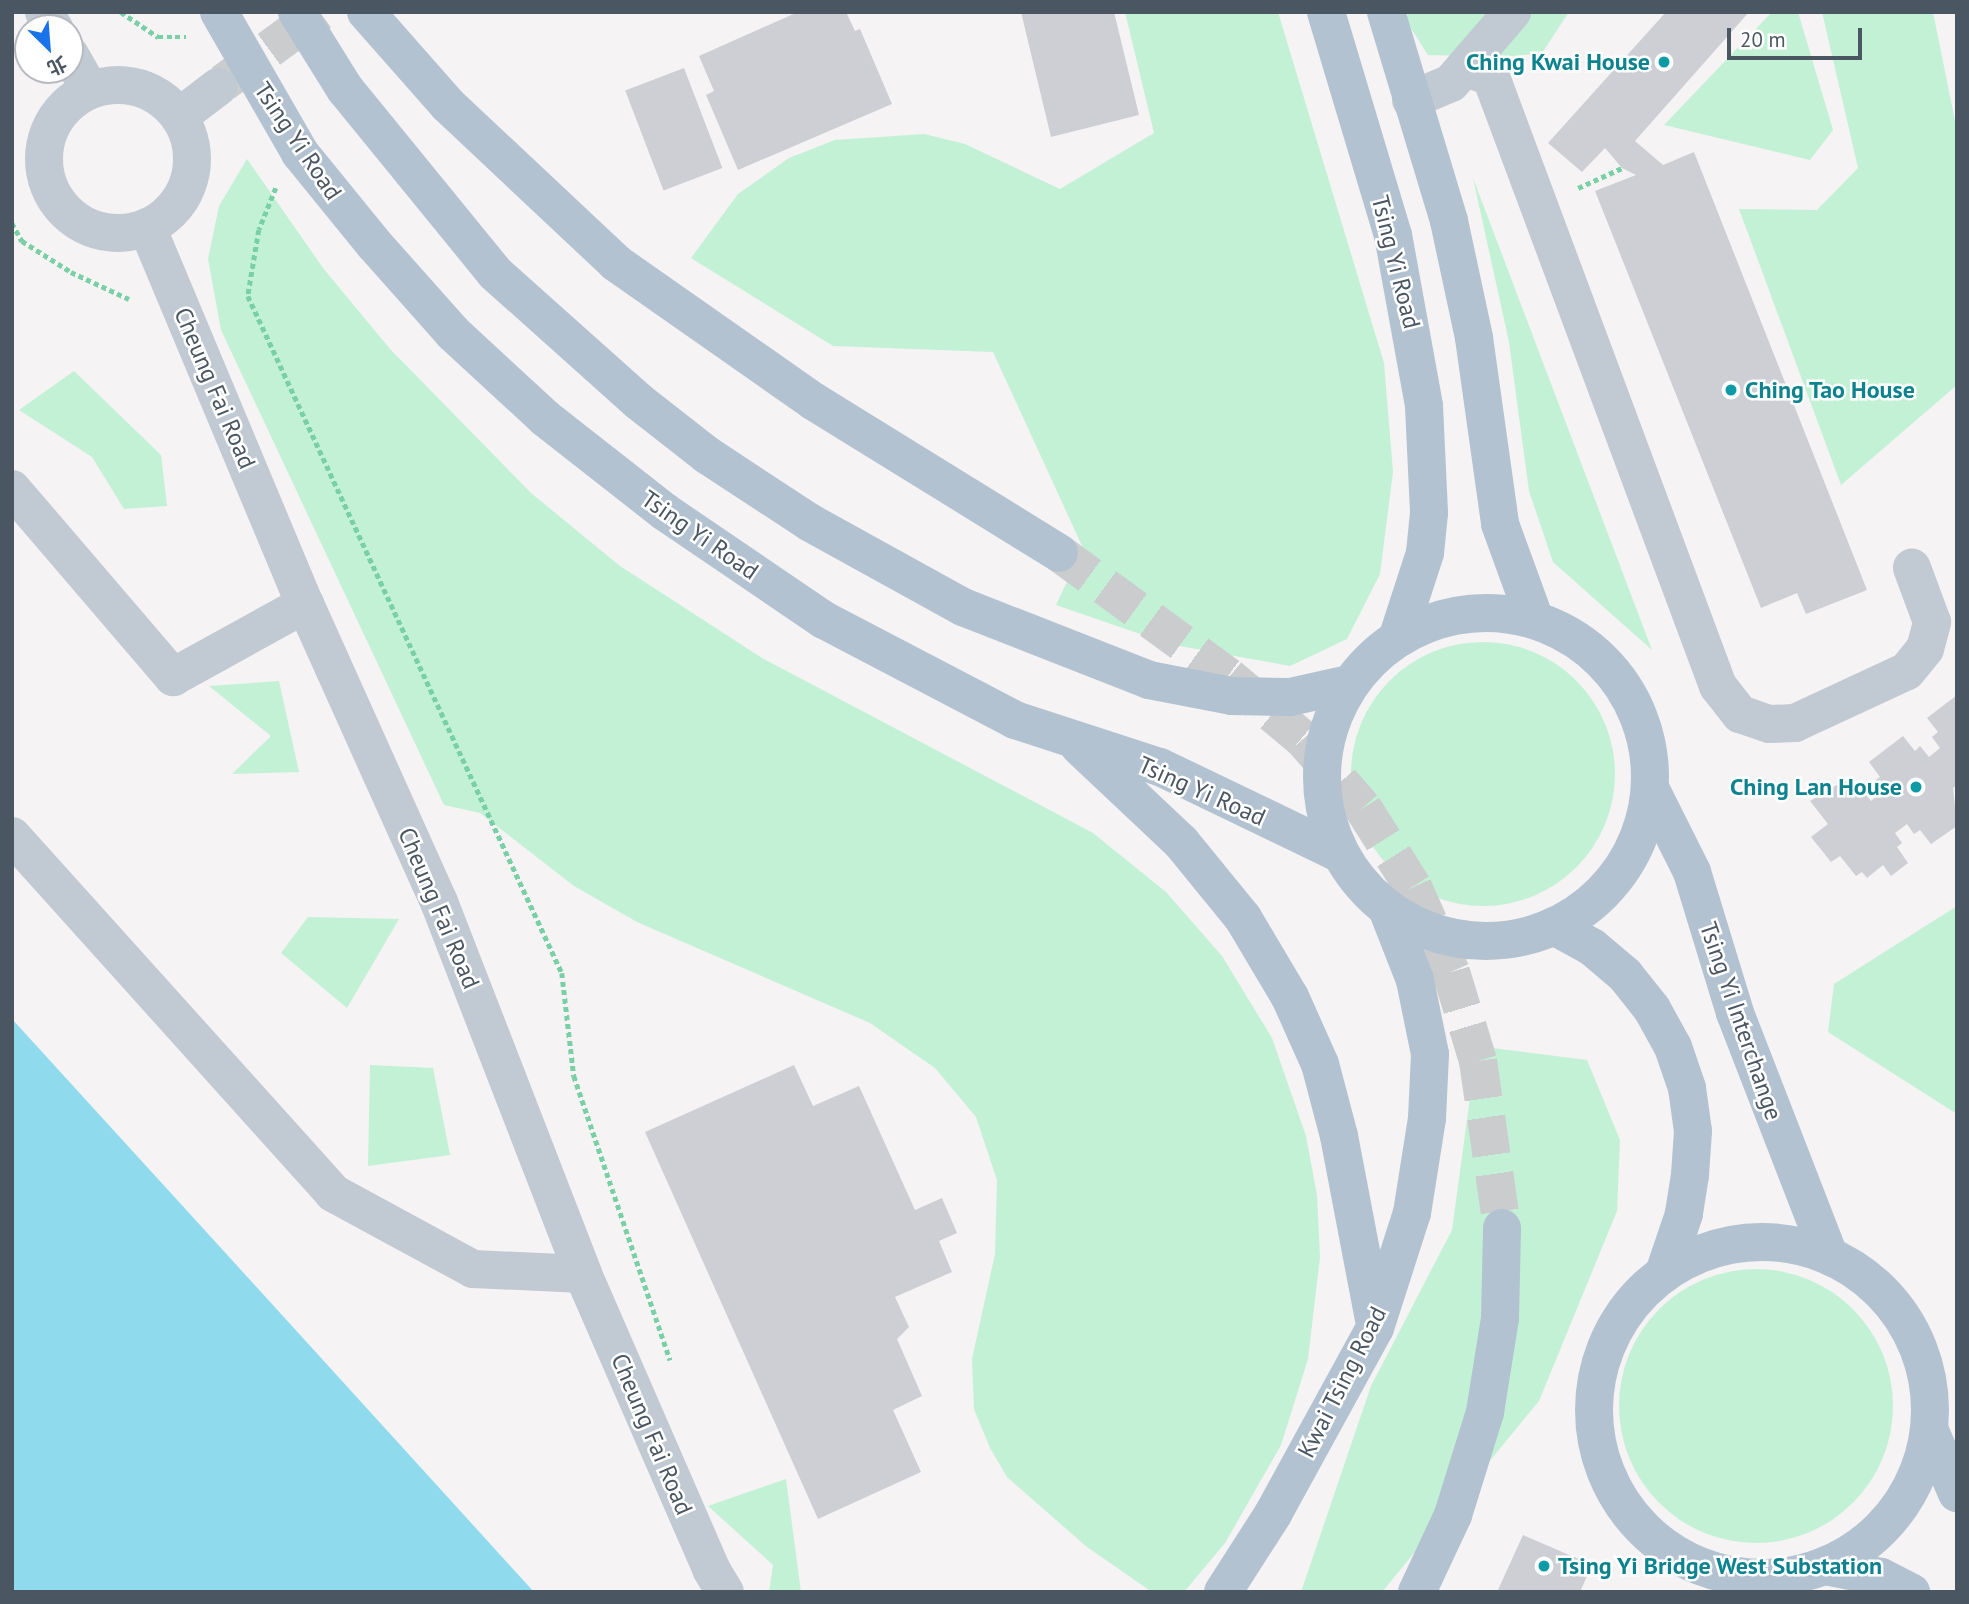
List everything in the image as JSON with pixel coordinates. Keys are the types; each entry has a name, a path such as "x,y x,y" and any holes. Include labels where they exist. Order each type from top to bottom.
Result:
{"main road":[{"name":"Tsing Yi Road","path":"219,12 300,153 453,333 600,464 824,620 1002,714 1075,742 1160,767 1339,853"},
{"path":"297,12 353,100 495,273 638,401 707,455 810,522 963,607 1149,680 1232,696 1290,697 1349,684"},
{"path":"366,12 448,105 616,263 813,401 1059,553"},
{"name":"Tsing Yi Road","path":"1326,12 1393,235 1424,406 1426,539 1397,639"},
{"path":"1386,12 1452,234 1474,338 1500,524 1535,620"},
{"name":"Tsing Yi Interchange","path":"1504,613 1535,620 1588,648 1630,696 1643,725 1650,788 1641,831 1621,870 1592,903 1554,926 1518,938 1484,942 1446,937 1388,911 1360,885 1339,853 1324,815 1321,769 1330,723 1349,684 1397,639 1438,620 1466,614 1504,613"},
{"path":"1075,742 1181,842 1243,918 1290,997 1320,1064 1339,1136 1375,1328"},
{"name":"Tsing Yi Interchange","path":"1650,788 1692,872 1735,1013 1829,1255"},
{"name":"Kwai Tsing Road","path":"1223,1592 1273,1514 1375,1328 1412,1213 1430,1087 1421,1005 1388,911"},
{"path":"1554,926 1592,947 1625,975 1663,1028 1687,1088 1693,1131 1690,1175 1684,1214 1664,1273"},
{"path":"1417,1592 1453,1514 1485,1412 1500,1318 1502,1228"},
{"path":"1748,1242 1794,1244 1829,1255 1868,1278 1900,1311 1918,1343 1929,1383 1930,1431 1923,1460 1902,1503 1881,1530 1825,1566 1753,1585 1686,1561 1648,1536 1619,1502 1605,1474 1593,1429 1594,1385 1611,1334 1632,1303 1664,1273 1688,1258 1748,1242"},
{"path":"1930,1431 1957,1493"},
{"path":"1825,1566 1881,1577 1911,1592"}],"street":[{"path":"1411,100 1451,83 1512,12"},
{"path":"1466,68 1491,77 1718,686 1740,715 1769,724 1795,723 1907,671 1925,649 1932,621 1912,568"},
{"path":"84,80 90,90"},
{"path":"122,84 155,94 180,116 190,140 192,166 185,192 169,213 147,227 121,233 96,230 72,218 54,199 44,175 43,149 51,124 67,103 90,90 122,84"},
{"path":"180,116 218,87"},
{"name":"Cheung Fai Road","path":"147,227 305,604 439,902 583,1274 710,1569 725,1592"},
{"path":"12,489 173,677 305,604"},
{"path":"12,836 333,1193 472,1269 583,1274"}],"path":[{"path":"280,182 265,205 248,296 562,973 573,1076 671,1363"}],"green space":[{"path":"1125,12 1278,12 1384,363 1393,472 1380,574 1347,639 1290,666 1169,644 1056,605 1083,548 993,352 833,346 691,258 738,194 789,158 835,140 924,134 965,144 1060,189 1154,133"},
{"path":"1409,12 1569,12 1542,53 1504,57 1428,55 1405,19"},
{"path":"1772,12 1798,12 1833,130 1810,160 1664,125"},
{"path":"1822,12 1933,12 1957,131 1957,385 1841,485 1739,209 1817,210 1858,168"},
{"path":"247,159 323,268 390,349 531,493 620,566 762,658 1093,833 1166,892 1222,956 1272,1038 1306,1136 1317,1195 1320,1257 1308,1359 1281,1445 1225,1543 1184,1592 1152,1592 1087,1547 1007,1477 990,1448 974,1409 972,1359 995,1254 997,1180 976,1117 935,1068 870,1023 637,922 574,886 480,813 444,805 221,330 208,259 219,206"},
{"path":"1473,178 1652,650 1553,562 1529,491 1509,342"},
{"path":"74,371 161,455 167,506 124,509 92,457 19,410"},
{"path":"1483,642 1509,645 1533,652 1567,672 1585,690 1605,724 1612,748 1615,774 1612,800 1605,824 1585,858 1567,876 1533,896 1509,903 1483,906 1457,903 1433,896 1399,876 1381,858 1361,824 1354,800 1351,774 1354,748 1361,724 1381,690 1399,672 1433,652 1457,645"},
{"path":"279,681 299,772 232,774 271,736 209,686"},
{"path":"1957,906 1957,1114 1828,1032 1834,984"},
{"path":"308,917 399,919 347,1008 281,953"},
{"path":"1477,1046 1587,1060 1620,1140 1617,1211 1539,1401 1382,1592 1301,1592 1371,1386 1452,1230"},
{"path":"370,1065 433,1068 450,1155 368,1166"},
{"path":"1756,1269 1796,1275 1821,1285 1853,1309 1877,1341 1887,1366 1893,1406 1887,1446 1877,1471 1853,1503 1821,1527 1796,1537 1756,1543 1716,1537 1691,1527 1659,1503 1635,1471 1625,1446 1619,1406 1625,1366 1635,1341 1659,1309 1691,1285 1716,1275"},
{"path":"786,1479 801,1592 769,1592 773,1565 708,1506"}],"water":[{"path":"12,1019 210,1236 534,1592 12,1592"}],"building":[{"path":"798,12 846,12 855,31 860,29 892,104 738,170 706,95 714,91 699,56"},
{"path":"1021,12 1114,12 1139,115 1051,137"},
{"name":"Ching Tao House","path":"1666,12 1749,12 1635,141 1663,165 1694,152 1867,590 1806,614 1797,593 1761,608 1595,191 1636,175 1622,168 1605,148 1582,172 1548,143"},
{"path":"684,68 722,168 664,190 625,91"},
{"name":"Ching Lan House","path":"1957,695 1957,785 1953,788 1957,826 1931,844 1920,830 1914,834 1907,824 1895,833 1902,843 1897,847 1908,863 1891,876 1883,865 1867,878 1862,872 1856,876 1840,856 1831,862 1811,837 1828,824 1810,801 1845,780 1856,795 1863,791 1871,801 1882,792 1874,781 1880,777 1869,762 1903,736 1915,751 1920,746 1929,757 1940,748 1932,737 1938,732 1927,718"},
{"path":"794,1065 813,1106 859,1086 915,1210 942,1198 957,1233 939,1241 952,1272 895,1297 909,1327 897,1339 922,1396 893,1410 921,1472 818,1519 645,1132"},
{"name":"Tsing Yi Bridge West Substation","path":"1523,1535 1581,1560 1577,1572 1587,1576 1580,1592 1497,1592"}],"tunnel":[{"path":"223,83 320,12"},
{"path":"1059,553 1229,677 1303,739 1363,808 1413,887 1451,972 1478,1061 1502,1228"}],"place":[{"name":"Ching Kwai House","path":"1664,62"},
{"name":"Ching Tao House","path":"1731,390"},
{"name":"Ching Lan House","path":"1916,787"},
{"name":"Tsing Yi Bridge West Substation","path":"1544,1566"}]}
